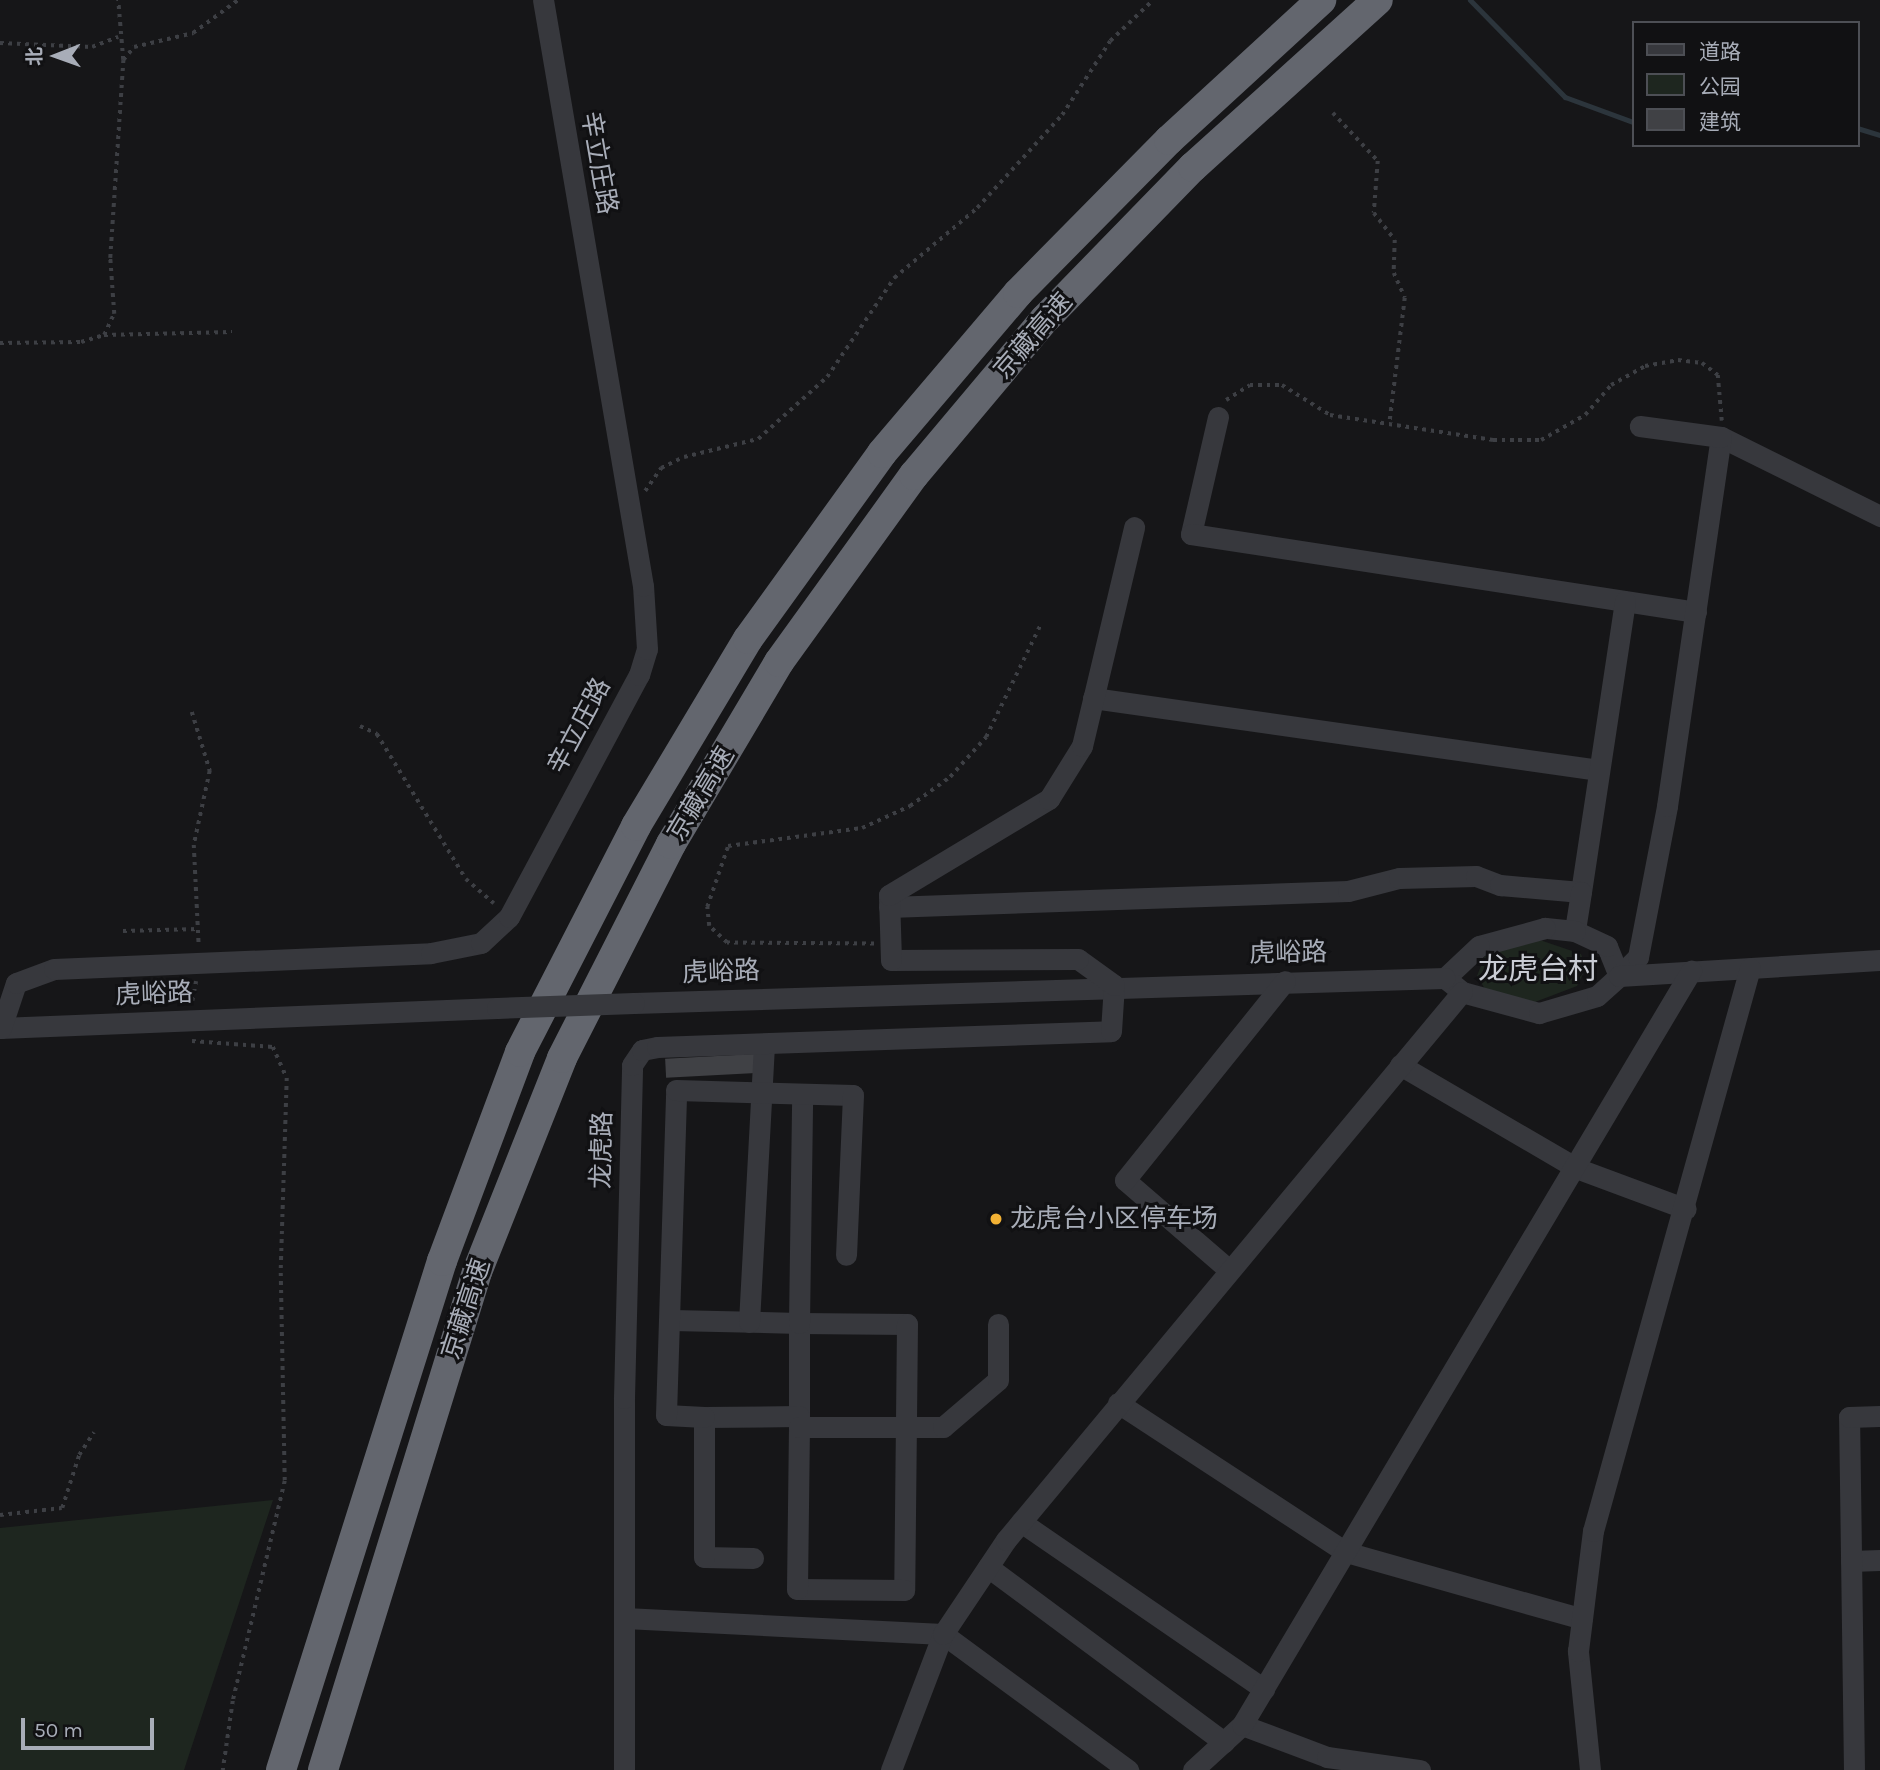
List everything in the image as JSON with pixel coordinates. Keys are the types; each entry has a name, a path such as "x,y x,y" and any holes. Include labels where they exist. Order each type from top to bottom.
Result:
{"highway":[{"name":"京藏高速","path":"281,1770 442,1261 520,1052 636,826 748,639 881,453 1018,293 1168,140 1321,0"},
{"name":"京藏高速","path":"323,1770 477,1272 562,1058 677,833 779,662 914,475 1036,330 1193,167 1378,0"}],"street":[{"name":"辛立庄路","path":"1,1028 8,996 30,974 461,949 497,934 513,911 647,649 628,500 543,0"},
{"path":"1218,417 1191,534 1696,612"},
{"path":"1640,426 1721,437 1880,516"},
{"path":"1619,976 1607,946 1575,931 1512,933 1479,946 1445,978 1462,992 1539,1013 1597,996 1619,976 1638,957 1696,612 1721,437"},
{"path":"1114,985 1079,960 891,960 889,895 1049,799 1082,746 1134,527"},
{"path":"1575,931 1625,601"},
{"path":"1093,698 1599,770"},
{"path":"889,907 1348,891 1399,878 1463,876 1580,892"},
{"path":"1619,976 1880,960"},
{"path":"1590,1770 1578,1651 1593,1531 1686,1209 1750,968"},
{"path":"1193,1770 1242,1725 1691,971"},
{"name":"虎峪路","path":"1,1028 1114,985 1445,978"},
{"path":"1228,1269 1125,1180 1286,981"},
{"name":"龙虎路","path":"624,1770 632,1065 642,1051 657,1047 764,1046 1111,1031 1114,985"},
{"path":"891,1770 943,1634 1021,1522 1228,1269 1462,992"},
{"path":"749,1322 764,1046"},
{"path":"1400,1065 1576,1168 1686,1209"},
{"path":"846,1255 853,1095 676,1090 666,1415 906,1428 943,1427 998,1380 998,1324"},
{"path":"671,1320 799,1323 907,1324 904,1590 797,1589 799,1323 802,1094"},
{"path":"1118,1403 1346,1552 1582,1619"},
{"path":"1854,1770 1849,1417 1880,1416"},
{"path":"704,1418 704,1557 753,1558"},
{"path":"1021,1522 1264,1689"},
{"path":"1851,1561 1880,1560"},
{"path":"988,1567 1224,1742"},
{"path":"625,1618 943,1634 1128,1770"},
{"path":"1242,1725 1327,1757 1420,1770"}],"path":[{"path":"104,335 114,314 110,258 123,60 118,37 118,0"},
{"path":"123,60 134,47 193,33 238,0"},
{"path":"628,500 684,457 758,439 827,377 894,278 978,208 1062,115 1110,41 1153,0"},
{"path":"0,43 92,47 118,37"},
{"path":"1333,113 1378,161 1374,213 1397,247 1394,273 1405,298 1390,421"},
{"path":"0,343 81,342 104,335 232,332"},
{"path":"1218,417 1226,399 1250,385 1282,385 1330,415 1390,421 1493,440 1541,440 1585,415 1611,385 1645,366 1678,360 1702,363 1718,375 1721,437"},
{"path":"890,944 727,943 709,926 707,907 728,846 862,828 910,806 950,777 986,737 1040,626"},
{"path":"192,712 210,771 194,845 200,963 184,1038 272,1046 287,1078 281,1273 285,1481 233,1701 223,1770"},
{"path":"360,726 377,734 481,898 513,911"},
{"path":"123,932 199,929"},
{"path":"0,1515 62,1508 79,1455 94,1432"}],"green space":[{"path":"1534,938 1581,954 1586,968 1577,986 1535,1002 1485,989 1477,976 1486,953"},
{"path":"273,1500 184,1770 0,1770 0,1528"}],"building":[{"path":"755,1054 756,1073 666,1078 665,1059"}],"waterway":[{"path":"1470,0 1565,97 1632,122"},
{"path":"1859,129 1880,135"}],"place":[{"name":"龙虎台小区停车场","path":"996,1219"}],"district":[{"name":"龙虎台村","path":"1538,969"}]}
